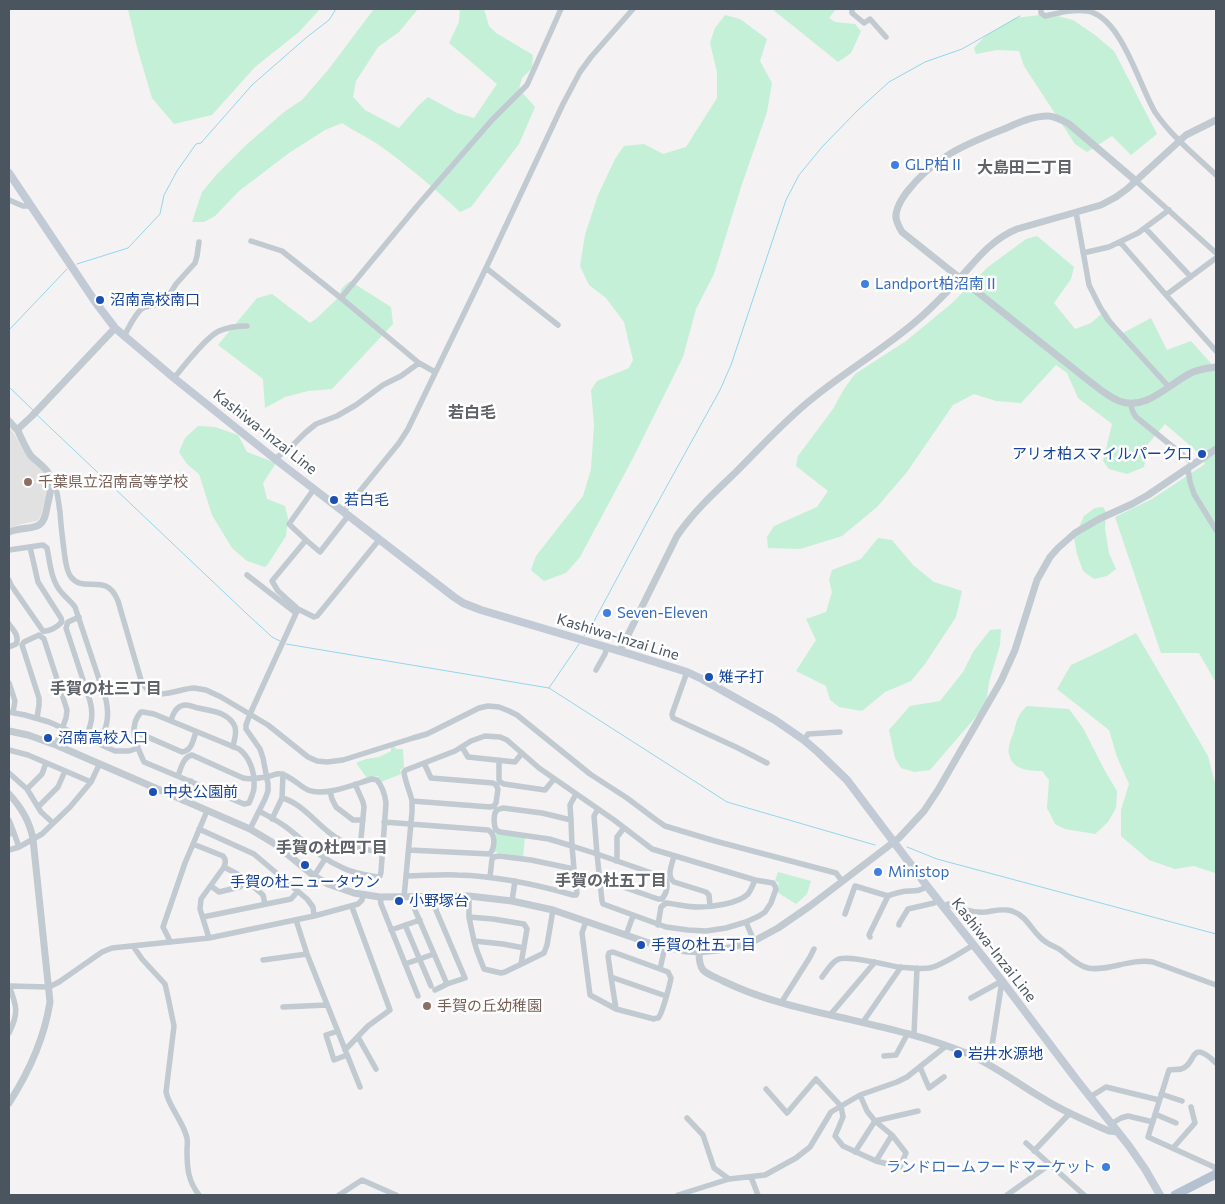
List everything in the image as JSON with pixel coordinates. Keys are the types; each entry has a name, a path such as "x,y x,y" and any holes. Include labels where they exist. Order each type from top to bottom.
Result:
{"main road":[{"name":"Kashiwa-Inzai Line","path":"9,173 96,303 124,337 275,459 458,600 472,607 687,672 775,720 804,740 828,761 847,780 927,886 1002,980 1118,1132 1145,1169 1160,1195"},
{"path":"1175,1195 1216,1174"}],"street":[{"path":"341,298 492,120 527,85 561,9"},
{"path":"314,489 288,524 320,552 408,429 580,72 633,9"},
{"path":"852,9 852,13 864,23 870,19 886,37"},
{"path":"1041,9 1041,13 1045,16 1078,10 1089,11 1107,21 1119,36 1154,110 1163,123 1216,175"},
{"path":"1216,253 1069,124 1050,116 1028,119 957,148 937,162 912,186 901,200 896,211 896,218 902,232 1105,393 1122,402 1146,401 1193,372 1216,367"},
{"path":"620,651 677,536 690,518 802,408 913,324 960,278 989,246 1007,233 1101,205 1116,197 1136,181 1179,140 1216,120"},
{"path":"9,200 23,206 30,206"},
{"path":"1084,253 1109,247 1120,242 1145,228 1168,210"},
{"path":"1076,212 1089,285 1105,315 1169,387"},
{"path":"1145,228 1191,277"},
{"path":"251,241 282,251 419,363 435,372"},
{"path":"124,337 139,312 143,308 164,302 176,284 195,263 199,242"},
{"path":"1120,242 1216,351"},
{"path":"1166,295 1216,258"},
{"path":"486,268 558,325"},
{"path":"174,378 211,336 236,326 247,326"},
{"path":"18,432 19,428 115,328"},
{"path":"275,459 316,424 356,406 419,363"},
{"path":"1130,403 1136,417 1194,464"},
{"path":"9,421 18,432 31,456 51,477 56,489 64,552 69,574 76,582 102,584 113,590 118,601 140,680 150,692 160,695 190,688 200,689 221,697 268,725 308,757 318,761 332,762 427,734 479,708 494,706 505,709 520,717 590,774 666,826 836,873 842,881"},
{"path":"9,731 28,735 56,745 250,829 275,844 314,876 338,888 363,895 380,897 469,896 512,901 552,910 664,948 699,952 734,947 754,941 778,928 893,842 916,821 931,802 1001,682 1015,650 1037,580 1050,557 1065,540 1075,532 1099,519 1148,496 1216,449"},
{"path":"1188,469 1194,494 1216,530"},
{"path":"9,532 35,526 43,521 51,486 51,477"},
{"path":"297,611 278,591 272,580 306,540"},
{"path":"248,575 297,611 314,617 317,616 379,540"},
{"path":"9,550 43,545 47,548 52,577 62,593 76,607 108,711 107,725 100,744"},
{"path":"9,580 42,631 59,626 62,622 61,618 38,582 30,546"},
{"path":"250,829 268,792 268,776 260,749 246,729 246,725 297,611"},
{"path":"79,617 68,622 66,628 92,711 86,738"},
{"path":"9,624 18,640 16,644 9,647"},
{"path":"37,718 40,705 39,698 22,645 38,634 44,639 66,705 66,718 56,745"},
{"path":"596,670 607,647"},
{"path":"687,672 672,714 673,718 767,763"},
{"path":"9,683 15,701 11,712 37,718 115,751 129,751 138,748"},
{"path":"171,720 174,712 186,705 216,711 232,721 236,732 233,747"},
{"path":"144,712 171,720 239,749 249,760 254,779 253,793 249,803 244,804 144,762 134,736 134,731 138,716 144,712"},
{"path":"134,731 182,752 189,750 196,732"},
{"path":"804,740 808,734 840,732"},
{"path":"404,897 412,801 404,772 455,751 471,741 485,736 500,737 507,740 539,768 598,809 652,849 754,880 773,883 776,889 771,903 765,912 746,922 706,931 676,929 633,916 603,904 594,816 598,809"},
{"path":"462,747 468,757 515,762 522,753"},
{"path":"9,750 28,755 91,782"},
{"path":"178,776 185,759 188,756 192,756 243,778 254,779 283,774 314,792 330,791 372,779 377,780 385,798 380,876 376,877 342,868 325,859 285,826 259,811"},
{"path":"499,760 499,780 504,784 545,790 554,779"},
{"path":"27,789 42,774 46,763"},
{"path":"412,801 490,807 496,803 498,789 493,783 431,778 424,763"},
{"path":"9,850 19,847 42,834 77,799 91,782 99,765"},
{"path":"38,807 58,787 66,771"},
{"path":"9,773 27,789 41,812 53,823"},
{"path":"272,818 282,798 283,774"},
{"path":"183,801 192,781"},
{"path":"355,784 364,807 360,849"},
{"path":"330,791 336,807 353,820 363,820"},
{"path":"9,794 21,809 32,831 50,1002 48,1019 42,1038 28,1072 9,1103"},
{"path":"406,876 456,874 490,877 547,888 573,896 576,895 578,893 574,869 570,805 576,794"},
{"path":"282,798 307,813 339,839 360,849 382,852"},
{"path":"571,820 542,813 503,808 498,809 496,812 494,826 500,832 548,839 597,854 666,879 668,884 664,896 662,899 658,899 600,879"},
{"path":"170,942 163,927 185,863 207,811"},
{"path":"9,820 11,833 19,847"},
{"path":"384,822 488,830 493,832 494,836 490,854 409,850"},
{"path":"616,861 617,837 624,828"},
{"path":"199,830 254,854 310,902 314,916"},
{"path":"193,844 226,859 224,867 202,899 200,909 210,938"},
{"path":"490,877 492,859 499,856 537,861 574,869"},
{"path":"674,856 671,880 706,892 709,895 710,906"},
{"path":"314,876 325,859"},
{"path":"224,867 246,880 263,895 265,904"},
{"path":"211,886 219,892 240,887 246,880"},
{"path":"658,924 661,907 666,903 695,907 724,904 744,897 750,890 754,880"},
{"path":"512,901 515,881"},
{"path":"845,914 854,886 888,896 900,892 923,890 927,886"},
{"path":"203,917 292,899 298,891"},
{"path":"9,1033 17,1013 9,986 49,986 59,982 102,952 112,948 210,938 296,920 352,907 360,902 363,895"},
{"path":"405,925 433,988 465,978 433,903 432,896"},
{"path":"469,896 469,916 474,941 484,969 501,973 544,952 552,910"},
{"path":"870,937 869,935 888,896"},
{"path":"380,897 381,904 418,996"},
{"path":"413,897 412,903 447,984"},
{"path":"899,925 908,909 934,903 938,900"},
{"path":"944,907 948,904 972,912 987,912 1000,909 1012,911 1026,919 1043,940 1080,965 1090,968 1098,969 1145,961 1153,962 1216,985"},
{"path":"338,1031 326,1035 334,1060 346,1053 368,1026 390,1010 352,907"},
{"path":"469,916 524,924 527,929 521,964"},
{"path":"626,935 633,916"},
{"path":"296,920 307,954 360,1087"},
{"path":"391,930 420,920"},
{"path":"586,921 582,933 590,995 616,1009 654,1019 660,1016 671,978 668,972 613,952 609,953 616,1009"},
{"path":"746,922 754,941"},
{"path":"474,941 524,948"},
{"path":"822,977 841,958 900,967 928,968 974,945"},
{"path":"133,946 142,960 165,984 174,1026 166,1092 168,1100 181,1121 188,1140 188,1174 191,1183 199,1195"},
{"path":"660,969 664,948"},
{"path":"781,1003 814,949"},
{"path":"699,952 700,965 704,971 744,991 781,1003 911,1033 946,1046 990,1065 1043,1099 1070,1113 1109,1131 1118,1132"},
{"path":"263,960 307,954"},
{"path":"405,964 434,954"},
{"path":"830,1015 875,962"},
{"path":"863,1022 900,967"},
{"path":"884,1056 896,1056 911,1033 917,968"},
{"path":"611,977 666,996"},
{"path":"970,998 1002,980"},
{"path":"990,1065 1002,980"},
{"path":"283,1007 327,1005"},
{"path":"358,1037 376,1069"},
{"path":"678,1195 729,1179 765,1175 796,1158 810,1147 831,1112 860,1095 906,1077 946,1046"},
{"path":"1216,1063 1208,1055 1200,1052 1195,1054 1186,1066 1181,1069 1169,1070 1148,1137 1214,1167 1216,1170"},
{"path":"920,1067 929,1088 944,1077"},
{"path":"766,1089 787,1113 816,1079 841,1106 842,1117 835,1136 843,1146 876,1161 900,1167 906,1153 892,1135 875,1121 867,1111 860,1095"},
{"path":"1090,1097 1106,1087 1182,1102"},
{"path":"1173,1148 1195,1124 1191,1107"},
{"path":"855,1152 875,1121 918,1111"},
{"path":"1034,1151 1070,1113"},
{"path":"1155,1114 1176,1123"},
{"path":"1111,1124 1128,1116 1153,1122"},
{"path":"687,1118 703,1135 714,1168 729,1179"},
{"path":"876,1161 892,1135"},
{"path":"1026,1144 1084,1195"},
{"path":"1007,1195 1049,1165"},
{"path":"751,1177 758,1195"},
{"path":"339,1195 362,1180 396,1195"}],"shaded area":[{"name":"千葉県立沼南高等学校","path":"9,427 23,450 42,469 47,477 48,487 41,516 37,521 9,528"}],"green space":[{"path":"128,9 320,9 299,32 255,67 212,115 174,124 152,98"},
{"path":"374,9 418,9 399,32 378,47 356,81 353,97 365,110 399,128 428,97 457,113 474,118 497,84 449,43 459,22 460,9 484,9 489,26 496,33 533,55 532,68 522,78 519,89 535,107 519,144 471,207 460,212 389,153 342,123 325,130 289,153 239,191 215,216 204,222 192,222 202,192 217,174 245,146 284,112 302,100 328,70"},
{"path":"772,9 836,9 829,18 835,22 855,24 861,31 851,53 838,62"},
{"path":"1049,14 1073,20 1114,51 1157,134 1131,155 1112,136 1087,152 1075,144 1024,66 1019,51 997,50 976,54 974,48 985,36 1015,18"},
{"path":"725,15 740,19 767,39 760,61 772,83 767,112 714,274 696,309 683,357 633,458 580,557 566,573 544,581 531,570 536,556 583,496 591,469 594,425 591,390 597,381 629,368 633,360 624,322 606,298 589,285 580,266 585,235 598,195 615,159 624,146 644,144 663,154 686,147 717,98 717,72 710,43 715,28"},
{"path":"1037,236 1074,267 1071,279 1054,303 1075,329 1091,323 1106,310 1121,334 1151,318 1167,350 1191,341 1216,369 1216,683 1199,653 1161,653 1115,517 1152,499 1205,464 1194,449 1165,424 1148,444 1144,467 1127,474 1109,469 1103,461 1112,424 1078,398 1067,373 1056,365 1021,403 996,401 974,394 953,405 907,472 877,507 842,536 800,549 768,548 767,537 774,526 817,507 828,491 796,466 798,456 833,409 855,374 906,341 951,304 988,267 1026,239"},
{"path":"350,281 391,307 393,324 332,389 308,391 285,397 265,408 263,379 218,345 257,298 272,294 310,323 338,298 342,288"},
{"path":"198,426 215,427 238,435 247,452 276,463 263,483 267,499 285,506 288,518 286,536 265,567 247,561 232,548 212,515 199,474 187,464 179,452 185,438"},
{"path":"1103,507 1106,512 1105,529 1109,553 1116,569 1107,576 1094,579 1083,571 1074,538 1084,516 1095,508"},
{"path":"878,538 892,540 913,565 934,582 962,591 956,617 925,664 911,681 885,692 862,711 839,707 830,700 826,686 796,671 816,640 806,619 826,612 832,592 829,580 832,570 861,559"},
{"path":"1001,629 1000,645 989,682 986,705 930,770 914,772 901,768 895,758 889,730 910,706 940,701 963,672 973,652 990,630"},
{"path":"1136,633 1208,756 1216,787 1216,875 1194,866 1175,869 1149,860 1121,836 1121,810 1129,784 1117,757 1109,730 1057,689 1071,665"},
{"path":"1027,706 1069,709 1083,728 1117,791 1116,808 1108,822 1095,834 1065,829 1055,824 1047,808 1049,780 1042,771 1022,768 1017,766 1011,759 1009,751 1010,742 1018,717"},
{"path":"394,746 396,749 403,749 404,768 400,770 401,774 381,782 378,776 367,778 356,763 379,757 391,751 391,747"},
{"path":"496,833 525,837 523,857 494,852"},
{"path":"778,872 811,881 807,894 796,904 777,892 779,883 775,881"}],"waterway":[{"path":"77,264 128,248 160,214 164,195 177,171 196,144 201,143 252,85 329,20 336,9"},
{"path":"584,636 592,625 720,390 731,365 786,200 799,175 822,147 889,82 925,62 962,49 1020,16"},
{"path":"9,330 67,269"},
{"path":"9,387 34,411"},
{"path":"36,414 247,614 272,637 280,641"},
{"path":"286,644 549,688 727,802 875,845"},
{"path":"549,688 579,644"},
{"path":"907,847 937,859 1216,934"}],"place":[{"name":"GLP柏Ⅱ","path":"895,165"},
{"name":"Landport柏沼南Ⅱ","path":"865,284"},
{"name":"沼南高校南口","path":"100,300"},
{"name":"アリオ柏スマイルパーク口","path":"1202,454"},
{"name":"千葉県立沼南高等学校","path":"28,482"},
{"name":"若白毛","path":"334,500"},
{"name":"Seven-Eleven","path":"607,613"},
{"name":"雉子打","path":"709,677"},
{"name":"沼南高校入口","path":"48,738"},
{"name":"中央公園前","path":"153,792"},
{"name":"手賀の杜ニュータウン","path":"305,865"},
{"name":"Ministop","path":"878,872"},
{"name":"小野塚台","path":"399,901"},
{"name":"手賀の杜五丁目","path":"641,945"},
{"name":"手賀の丘幼稚園","path":"427,1006"},
{"name":"岩井水源地","path":"958,1054"},
{"name":"ランドロームフードマーケット","path":"1106,1167"}],"district":[{"name":"大島田二丁目","path":"1025,168"},
{"name":"若白毛","path":"472,413"},
{"name":"手賀の杜三丁目","path":"106,689"},
{"name":"手賀の杜四丁目","path":"332,848"},
{"name":"手賀の杜五丁目","path":"611,881"}]}
